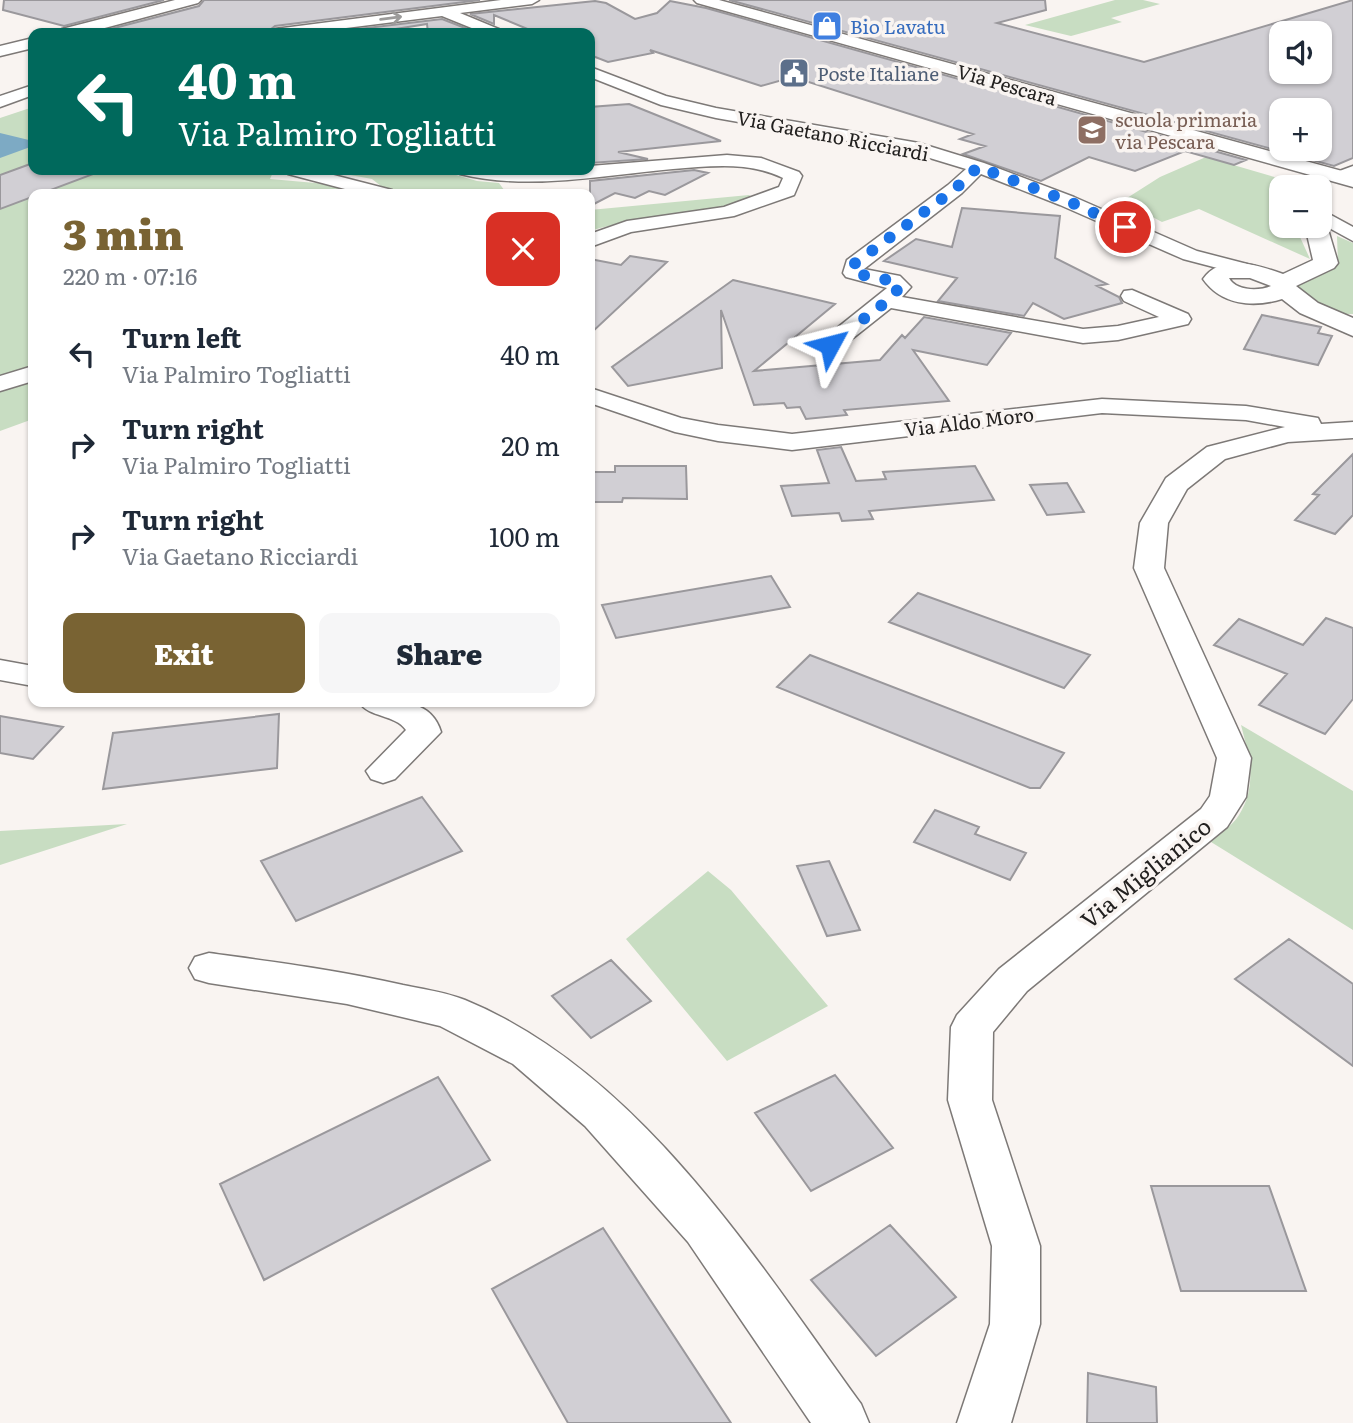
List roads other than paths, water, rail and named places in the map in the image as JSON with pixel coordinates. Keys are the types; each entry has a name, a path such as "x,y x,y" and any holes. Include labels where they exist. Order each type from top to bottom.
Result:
{"street":[{"path":"87,28 193,0"},
{"path":"315,28 532,0"},
{"path":"440,28 542,0"},
{"name":"Via Pescara","path":"702,0 1349,176"},
{"path":"444,12 484,28"},
{"path":"0,51 28,44"},
{"name":"Via Gaetano Ricciardi","path":"595,74 661,100 716,113 912,147 978,167 1068,201 1189,256 1250,270"},
{"path":"0,102 28,92"},
{"path":"595,170 736,159 775,166 793,176 787,191 727,212 627,227 595,239"},
{"path":"830,345 887,301 900,287 892,281 853,273 854,264 955,189 978,167"},
{"path":"313,175 366,189"},
{"path":"515,175 537,175"},
{"path":"1332,188 1349,176"},
{"path":"1332,222 1353,235"},
{"path":"1252,296 1272,295 1326,261 1319,238"},
{"name":"Via Gaetano Ricciardi","path":"1189,256 1215,279"},
{"path":"1250,270 1274,276 1309,308"},
{"path":"1310,271 1228,271 1215,279 1222,288 1309,308 1350,325"},
{"path":"887,301 1083,336 1118,333 1180,319 1132,296"},
{"path":"0,384 28,375"},
{"name":"Via Aldo Moro","path":"595,397 675,424 718,433 792,442 1102,406 1246,414 1353,430"},
{"name":"Via Miglianico","path":"984,1423 1015,1324 1016,1246 971,1100 972,1027 1013,980 1214,818 1228,797 1232,778 1234,758 1149,568 1154,523 1176,484 1216,453 1287,433 1353,430"},
{"path":"0,670 28,675"},
{"path":"383,771 424,732 421,721 390,707"},
{"path":"209,968 347,988 450,1012 527,1052 601,1113 705,1227 842,1423"}],"water":[{"path":"0,133 28,140 28,148 0,158"}],"place":[{"name":"Bio Lavatu","path":"827,26"},
{"name":"Poste Italiane","path":"794,73"},
{"name":"scuola primaria via Pescara","path":"1092,130"}]}
